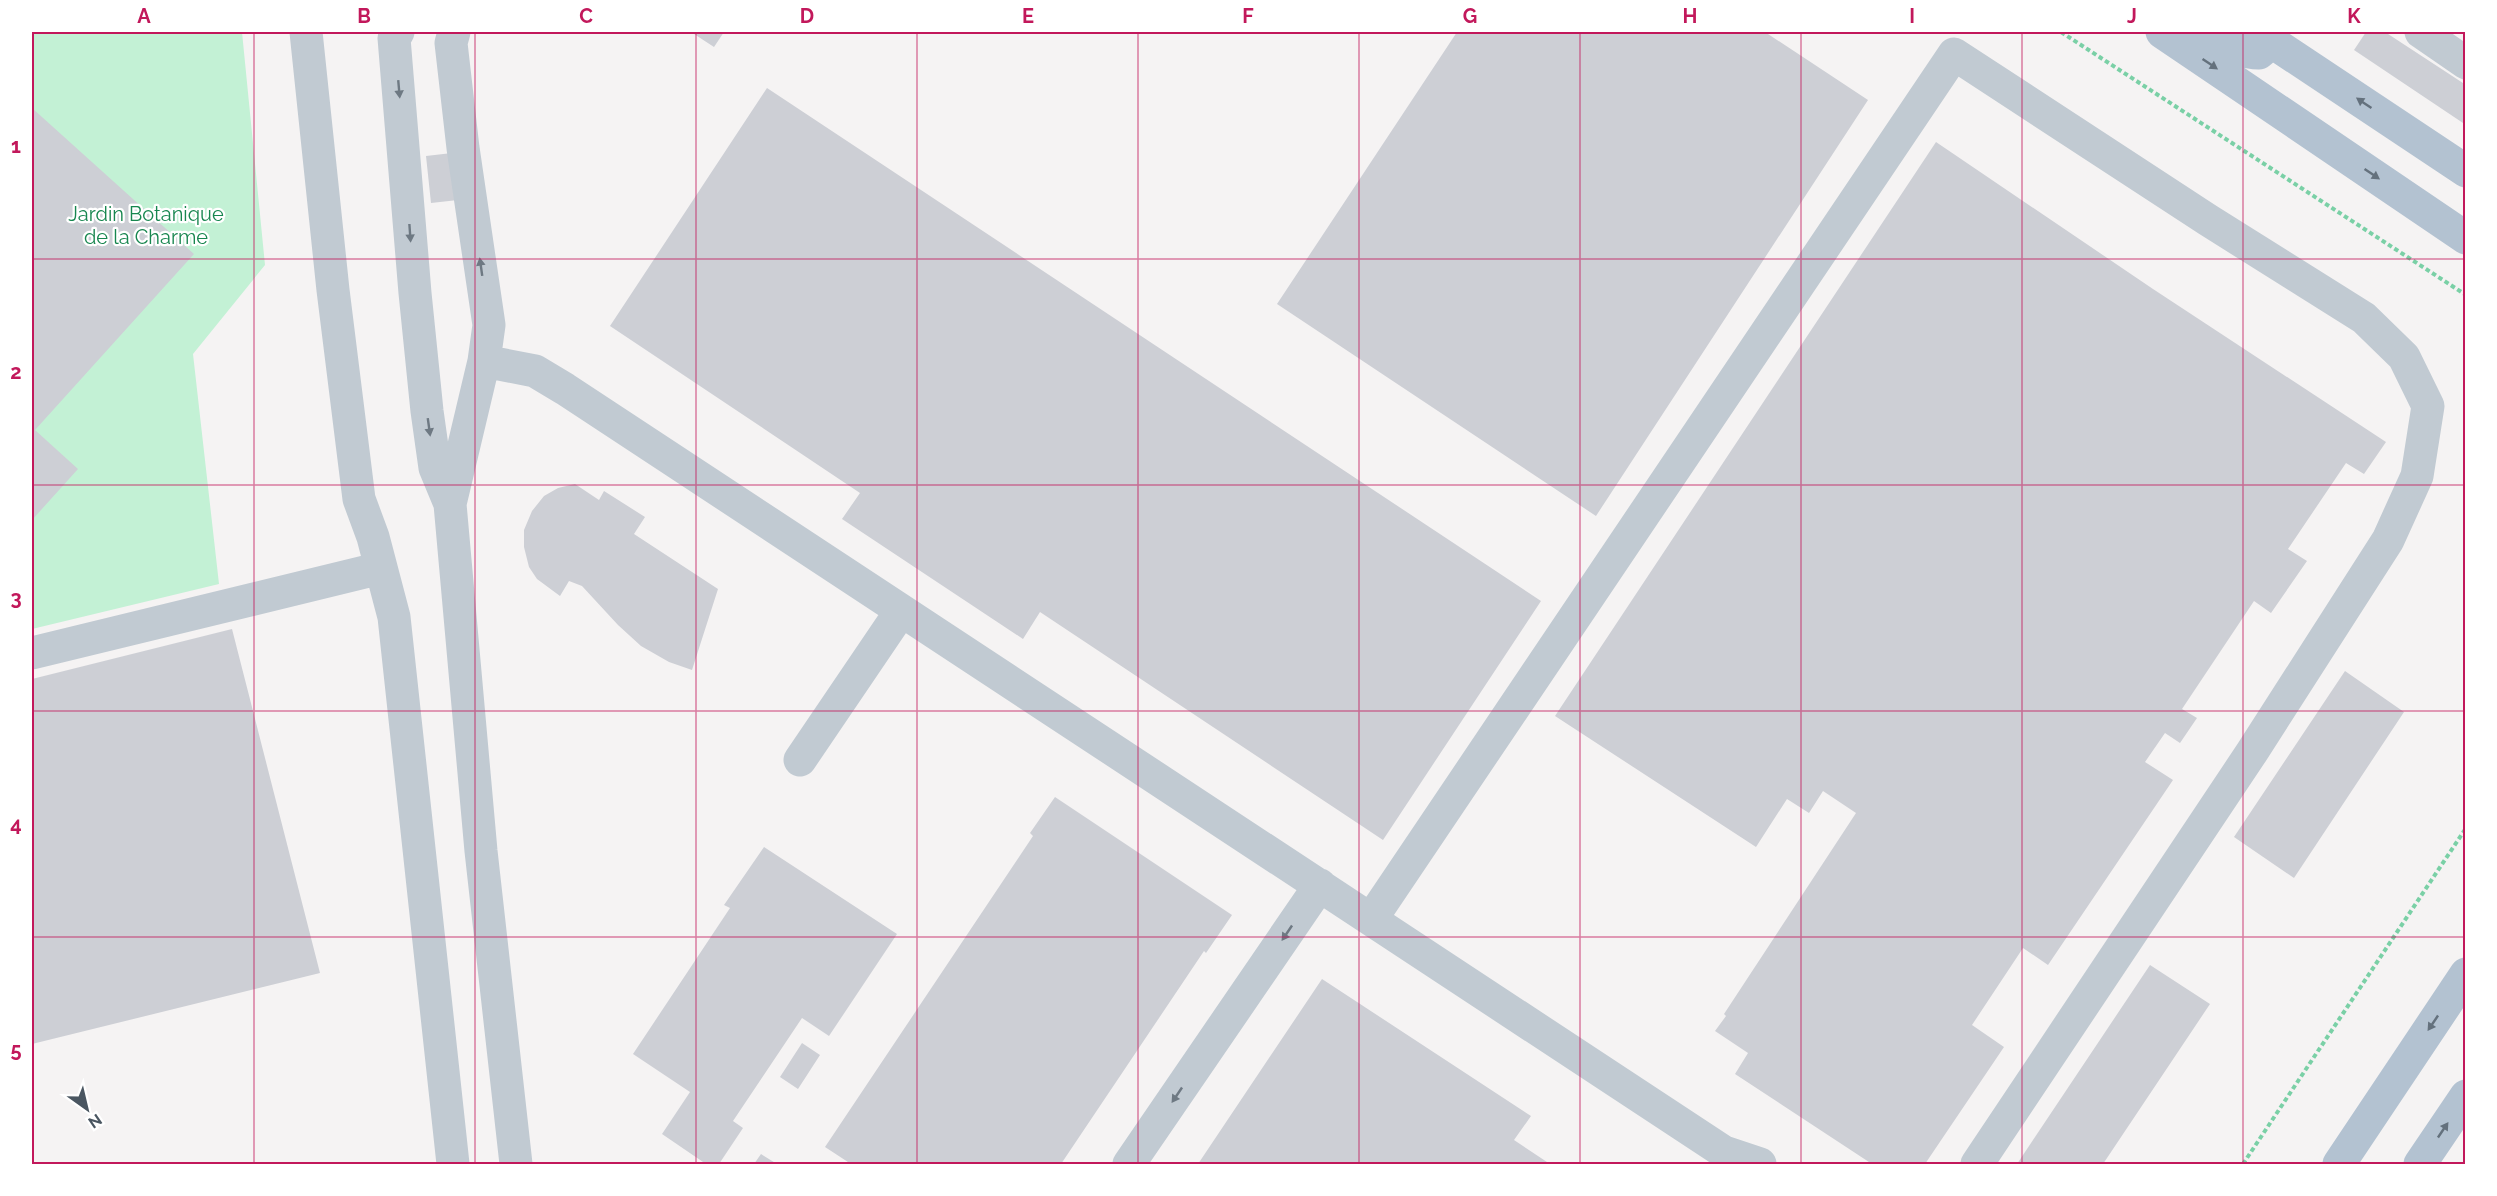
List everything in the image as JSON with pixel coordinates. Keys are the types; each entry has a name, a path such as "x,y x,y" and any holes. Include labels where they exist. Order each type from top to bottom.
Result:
{"main road":[{"path":"2162,32 2466,238"},
{"path":"2185,32 2196,33 2243,52 2259,53 2269,35 2466,171"},
{"path":"2339,1164 2466,974"},
{"path":"2420,1164 2466,1096"}],"street":[{"path":"306,32 333,290 359,499 373,537 394,617 453,1164"},
{"path":"398,32 394,38 427,411 435,468 450,504 481,851 516,1164"},
{"path":"450,504 484,362 489,325 463,148 451,43 454,32"},
{"path":"2421,32 2466,63"},
{"path":"1372,918 1954,54 2208,220 2364,318 2403,357 2428,406 2417,476 2388,540 2252,752 1977,1164"},
{"path":"484,362 536,371 565,389 1372,918 1720,1158 1760,1164"},
{"path":"32,653 381,568"},
{"path":"800,760 901,611"},
{"path":"1130,1164 1320,885"}],"path":[{"path":"2061,32 2466,295"},
{"path":"2243,1164 2466,828"}],"green space":[{"name":"Jardin Botanique de la Charme","path":"32,32 242,32 265,265 193,354 219,584 32,629"}],"building":[{"path":"691,32 724,32 714,47"},
{"path":"1457,32 1765,32 1868,100 1596,516 1277,304"},
{"path":"2366,32 2385,32 2466,85 2466,125 2354,50"},
{"path":"767,88 1541,601 1383,840 1040,612 1023,639 842,519 860,493 610,326"},
{"path":"32,108 194,254 35,430 78,469 32,520"},
{"path":"1936,142 2153,289 2386,442 2364,474 2346,463 2288,549 2307,561 2271,613 2254,601 2182,709 2197,718 2180,743 2165,733 2145,762 2173,780 2048,965 2023,948 1972,1025 2004,1047 1925,1164 1872,1164 1735,1074 1748,1053 1715,1031 1856,813 1823,791 1809,813 1787,799 1756,847 1555,716"},
{"path":"452,153 458,200 431,203 426,156"},
{"path":"575,484 599,500 604,491 645,517 634,534 718,589 692,670 669,662 641,646 582,586 569,581 560,596 537,579 529,567 524,547 524,530 532,511 544,496 558,488"},
{"path":"232,629 320,973 32,1044 32,679"},
{"path":"2345,671 2404,712 2294,878 2234,837"},
{"path":"1055,797 1232,915 1206,953 1204,951 1061,1164 851,1164 825,1147 1033,836 1030,833"},
{"path":"764,847 897,934 829,1036 802,1018 733,1121 743,1128 719,1164 706,1164 662,1134 690,1092 633,1054 730,908 724,905"},
{"path":"2150,965 2210,1004 2103,1164 2017,1164"},
{"path":"1322,979 1531,1116 1514,1140 1550,1164 1198,1164"},
{"path":"802,1043 820,1055 798,1089 780,1077"},
{"path":"761,1154 777,1164 754,1164"}]}
